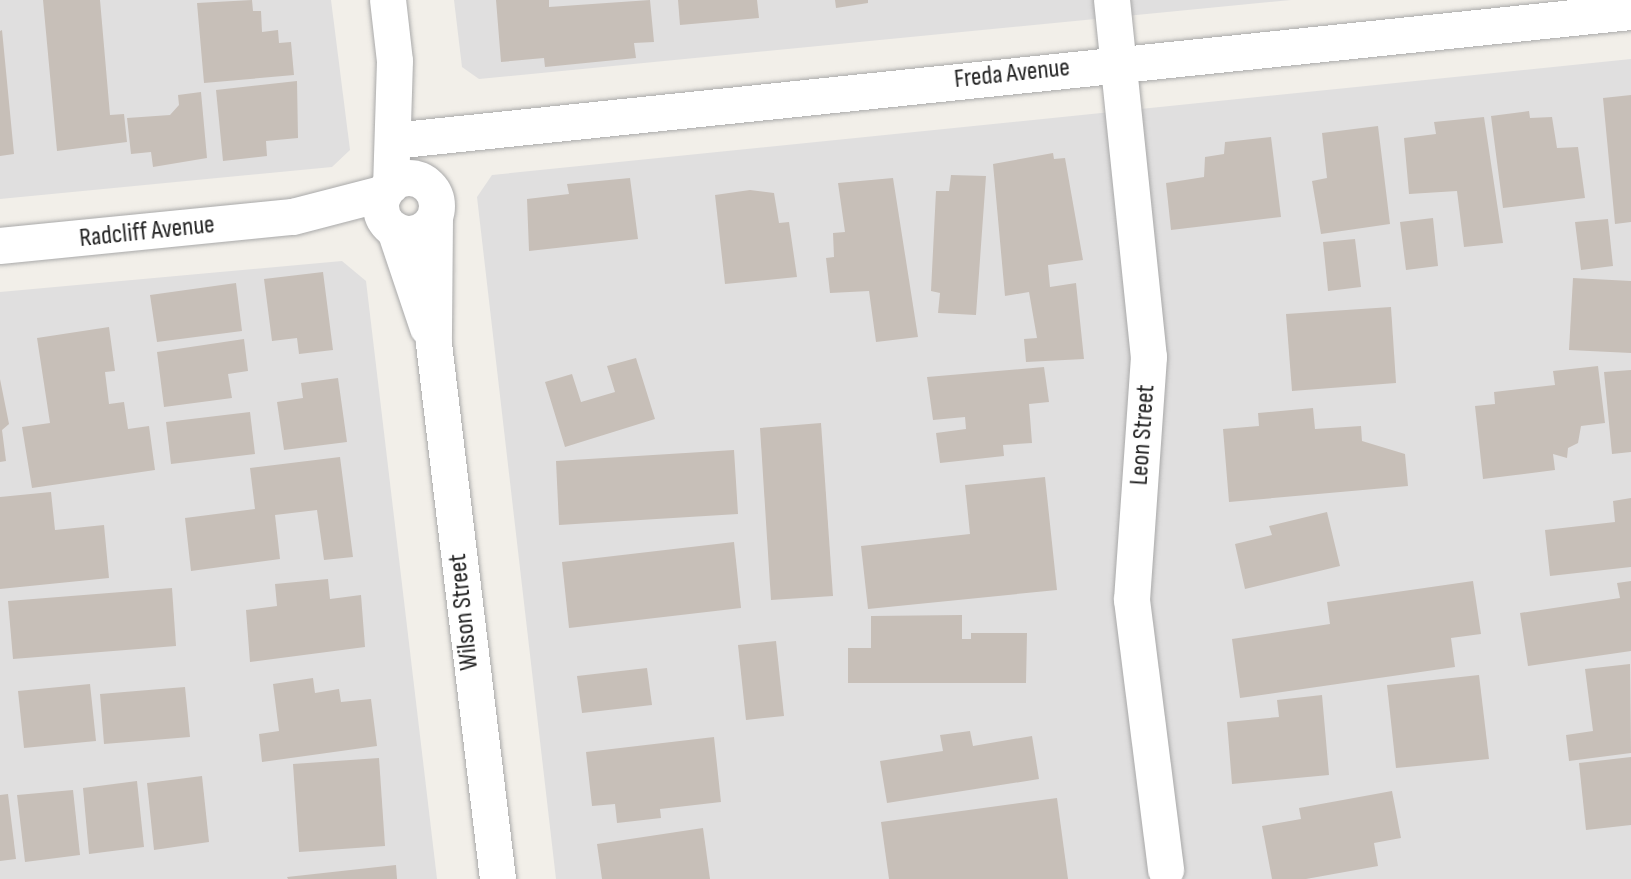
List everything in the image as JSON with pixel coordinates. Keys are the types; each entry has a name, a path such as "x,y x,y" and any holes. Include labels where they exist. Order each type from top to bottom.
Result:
{"street":[{"name":"Wilson Street","path":"388,0 405,139 433,203 434,344 498,879"},
{"name":"Leon Street","path":"1112,0 1116,64 1149,357 1132,600 1166,870"},
{"name":"Freda Avenue","path":"405,139 1631,12"},
{"name":"Wilson Street","path":"405,139 390,208 434,344"},
{"path":"416,179 433,203 413,234 390,208 416,179"},
{"name":"Radcliff Avenue","path":"0,246 390,208"}],"shaded area":[{"path":"0,0 331,0 350,150 332,167 0,199"},
{"path":"454,0 1291,0 479,79 462,67"},
{"path":"1631,59 1631,879 556,879 477,197 492,175"},
{"path":"342,261 366,281 437,879 0,879 0,292"}],"building":[{"path":"43,0 100,0 110,115 124,114 127,142 57,151"},
{"path":"252,0 253,11 261,11 262,32 278,30 279,43 291,42 294,75 204,83 197,3"},
{"path":"496,0 549,0 549,7 650,0 654,42 634,43 636,58 545,67 544,58 501,62"},
{"path":"678,0 757,0 759,18 680,25"},
{"path":"835,0 868,0 868,3 836,8"},
{"path":"0,31 14,154 0,156"},
{"path":"297,81 298,138 266,141 267,156 223,161 216,90"},
{"path":"201,92 207,158 153,167 151,152 131,154 127,118 170,115 179,105 178,95"},
{"path":"1631,95 1631,222 1615,224 1603,98"},
{"path":"1529,111 1530,118 1552,117 1557,148 1578,147 1585,198 1503,208 1491,116"},
{"path":"1484,117 1503,243 1464,247 1457,191 1409,194 1404,138 1436,134 1434,122"},
{"path":"1378,126 1390,224 1321,234 1312,181 1327,178 1322,133"},
{"path":"1271,137 1281,217 1171,230 1166,183 1204,177 1205,157 1224,154 1225,142"},
{"path":"1053,153 1054,159 1065,158 1083,260 1048,265 1050,287 1076,283 1084,359 1026,362 1024,339 1037,338 1029,292 1005,296 993,164"},
{"path":"951,175 986,176 976,315 938,313 940,293 931,291 936,191 949,191"},
{"path":"630,178 638,239 529,251 527,199 569,194 567,184"},
{"path":"893,178 918,337 876,342 869,291 830,293 826,258 834,257 833,233 845,232 838,183"},
{"path":"750,190 774,193 779,223 789,222 797,277 725,284 715,195"},
{"path":"1433,218 1438,266 1406,270 1400,222"},
{"path":"1608,219 1613,266 1581,270 1575,222"},
{"path":"1355,239 1361,287 1328,291 1323,242"},
{"path":"323,272 333,350 299,354 297,338 272,341 264,279"},
{"path":"1573,278 1631,281 1631,353 1569,350"},
{"path":"236,283 242,331 157,342 150,295"},
{"path":"1391,307 1396,383 1292,391 1286,314"},
{"path":"109,327 115,371 105,372 109,404 124,402 128,429 149,426 155,470 32,488 22,427 50,423 37,338"},
{"path":"244,339 248,371 228,374 232,398 164,407 157,352"},
{"path":"636,358 655,419 565,447 545,382 572,374 581,402 615,392 607,366"},
{"path":"1598,366 1605,423 1581,426 1578,443 1568,448 1567,458 1553,454 1555,470 1483,479 1475,406 1495,404 1494,392 1555,385 1553,371"},
{"path":"1044,367 1049,402 1029,404 1032,443 1003,445 1004,456 940,463 936,433 966,429 965,417 933,420 927,377"},
{"path":"1631,370 1631,452 1612,454 1604,372"},
{"path":"338,378 347,442 284,450 277,402 303,398 301,383"},
{"path":"0,379 9,424 2,430 6,461 0,462"},
{"path":"1313,408 1315,429 1361,426 1362,441 1405,454 1408,486 1229,502 1223,429 1259,426 1258,413"},
{"path":"250,412 255,454 171,464 166,422"},
{"path":"821,423 833,596 771,600 760,428"},
{"path":"734,450 738,514 559,525 556,461"},
{"path":"340,457 353,557 324,560 317,510 275,515 280,559 191,571 185,518 255,509 250,468"},
{"path":"1045,477 1057,590 868,609 861,546 970,534 965,485"},
{"path":"51,492 55,530 104,525 109,578 0,589 0,497"},
{"path":"1631,498 1631,567 1550,576 1545,530 1615,522 1613,501"},
{"path":"1327,512 1340,566 1245,589 1235,544 1272,535 1269,526"},
{"path":"734,542 741,608 569,628 562,562"},
{"path":"328,579 330,599 361,595 365,647 250,662 246,610 277,606 275,584"},
{"path":"1473,581 1481,634 1451,638 1455,667 1240,698 1232,639 1330,624 1327,602"},
{"path":"1631,581 1631,651 1528,666 1520,613 1620,598 1617,583"},
{"path":"172,588 176,646 13,659 8,601"},
{"path":"962,615 962,639 971,639 971,633 1027,633 1026,683 848,683 848,648 871,648 871,616"},
{"path":"776,641 784,716 746,720 738,645"},
{"path":"1630,664 1631,753 1569,761 1566,735 1593,731 1585,669"},
{"path":"647,668 652,705 582,713 577,676"},
{"path":"1479,675 1489,759 1396,768 1387,685"},
{"path":"313,678 315,693 339,689 341,702 371,699 377,746 262,762 259,734 279,731 273,684"},
{"path":"90,684 96,741 24,748 18,691"},
{"path":"185,687 190,737 104,744 100,694"},
{"path":"1322,695 1329,775 1232,784 1227,722 1279,717 1277,700"},
{"path":"970,731 973,746 1032,736 1039,779 887,803 880,761 943,751 940,735"},
{"path":"714,737 721,802 660,809 661,818 617,823 615,804 592,806 586,752"},
{"path":"1631,757 1631,825 1586,830 1579,763"},
{"path":"379,758 385,846 299,852 293,764"},
{"path":"202,776 209,842 154,850 147,783"},
{"path":"137,781 144,847 89,854 83,788"},
{"path":"73,790 80,855 25,862 17,795"},
{"path":"1392,791 1401,838 1374,843 1378,866 1306,879 1272,879 1262,826 1301,819 1299,808"},
{"path":"8,794 16,859 0,861 0,795"},
{"path":"1057,798 1068,879 889,879 881,822"},
{"path":"703,828 710,879 602,879 597,844"},
{"path":"396,865 397,879 287,877"}]}
